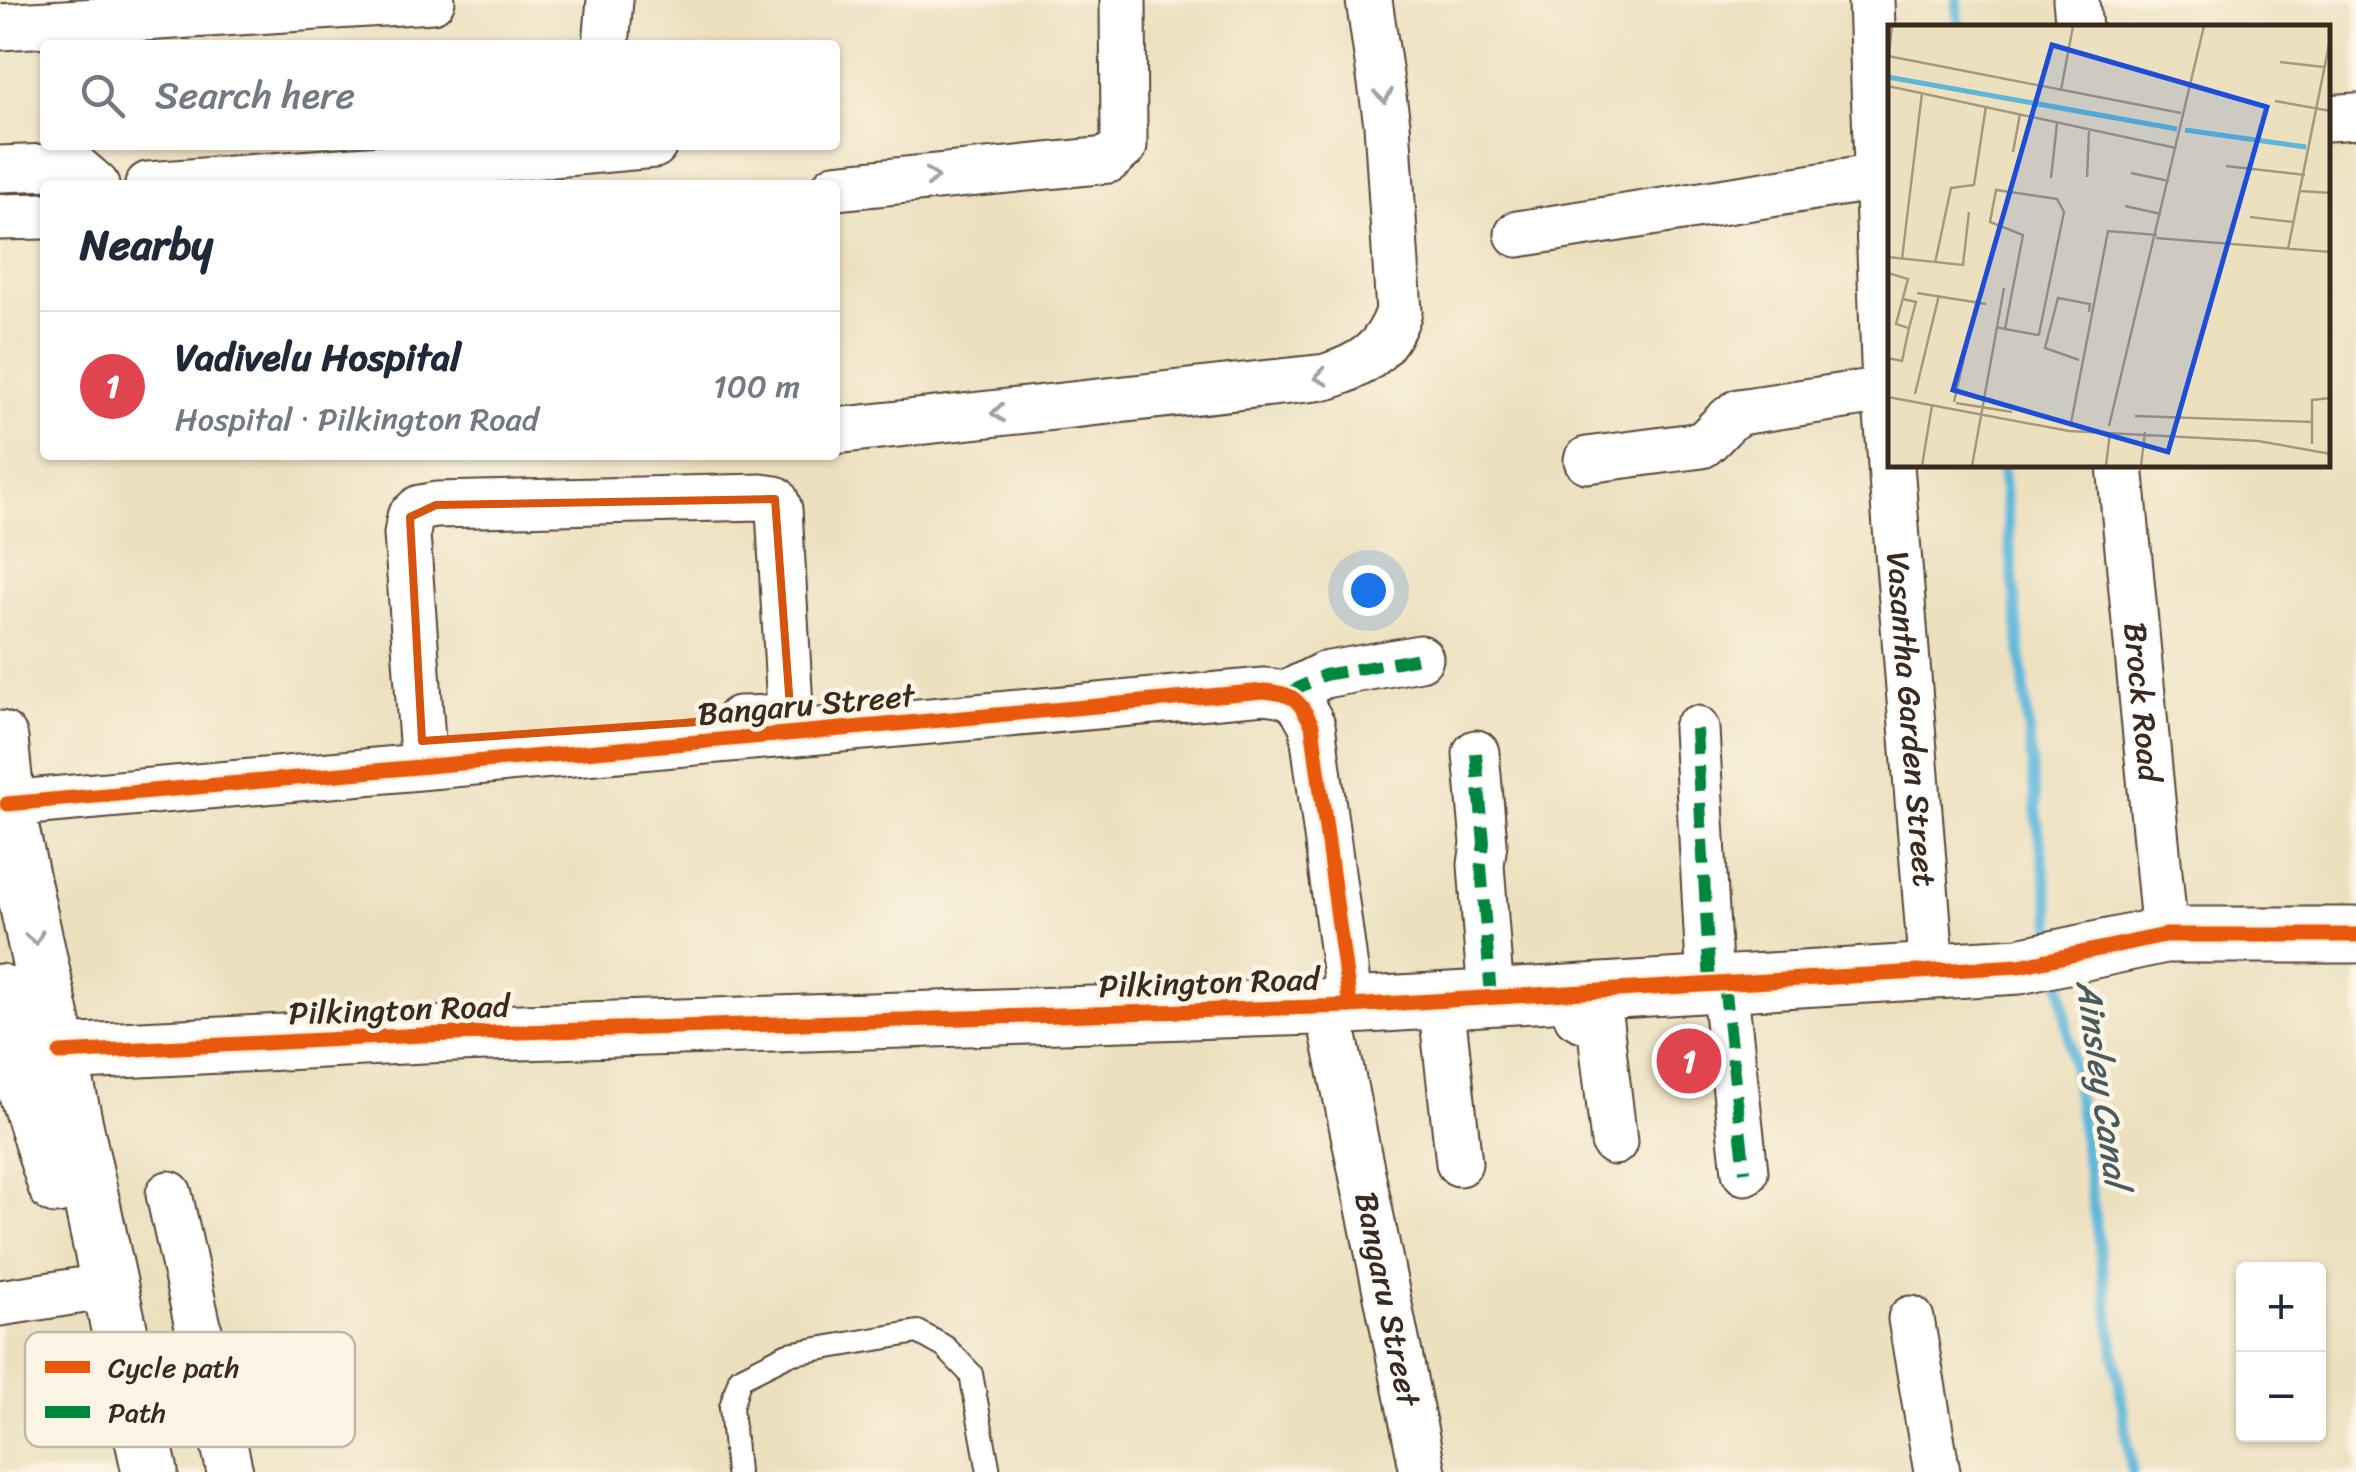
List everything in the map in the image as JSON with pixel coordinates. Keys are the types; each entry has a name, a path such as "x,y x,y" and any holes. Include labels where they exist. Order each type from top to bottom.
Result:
{"street":[{"path":"0,27 432,0"},
{"path":"606,40 610,0"},
{"path":"840,187 1108,160 1124,146 1123,0"},
{"path":"840,430 1326,378 1350,370 1379,350 1392,333 1399,312 1388,124 1369,0"},
{"name":"Vasantha Garden Street","path":"1870,0 1888,427"},
{"path":"2076,0 2079,25"},
{"path":"2331,118 2356,116"},
{"path":"286,180 478,173 623,150"},
{"path":"0,169 74,166 90,180"},
{"path":"1518,234 1878,177"},
{"path":"0,217 40,216"},
{"path":"1587,460 1702,445 1714,436 1724,420 1739,412 1885,390"},
{"name":"Vasantha Garden Street","path":"1891,468 1932,972"},
{"name":"Brock Road","path":"2120,468 2164,936"},
{"path":"92,1332 26,1063 4,773 770,717 786,713 790,708 778,509 774,499 420,508 410,517 408,534 422,742"},
{"path":"1286,694 1324,675 1420,658"},
{"name":"Bangaru Street","path":"4,773 1264,691 1286,694 1300,702 1312,725 1339,1006 1423,1472"},
{"path":"1696,729 1717,985 1745,1172"},
{"path":"1459,1164 1466,999 1484,843 1476,752"},
{"name":"Pilkington Road","path":"26,1063 443,1035 1339,1006 2020,966 2164,936 2356,935"},
{"path":"0,992 26,1063 108,1332"},
{"path":"1575,992 1577,1016 1600,1022 1614,1142"},
{"path":"169,1194 199,1332"},
{"path":"0,1303 84,1290"},
{"path":"1911,1319 1937,1472"},
{"path":"115,1447 120,1472"},
{"path":"142,1447 150,1472"},
{"path":"225,1447 230,1472"}],"lane":[{"path":"738,1472 731,1407 740,1378 788,1354 918,1332 945,1347 970,1374 989,1472"}],"highlighted area":[{"path":"775,499 790,708 770,717 422,741 410,517 436,505"}],"waterway":[{"name":"Ainsley Canal","path":"1957,0 1959,25"},
{"name":"Ainsley Canal","path":"2002,468 2038,826 2055,943"},
{"name":"Ainsley Canal","path":"2059,971 2132,1472"}],"marked path":[{"path":"1286,694 1324,675 1420,658"},
{"path":"1696,729 1710,985"},
{"path":"1476,753 1491,997"},
{"path":"1724,984 1745,1172"}],"cycle path":[{"path":"7,804 1274,692 1294,699 1312,725 1350,1006"},
{"path":"60,1053 423,1035 1350,1006 2019,966 2165,935 2356,935"}],"place":[{"name":"Vadivelu Hospital","path":"1689,1061"}]}
